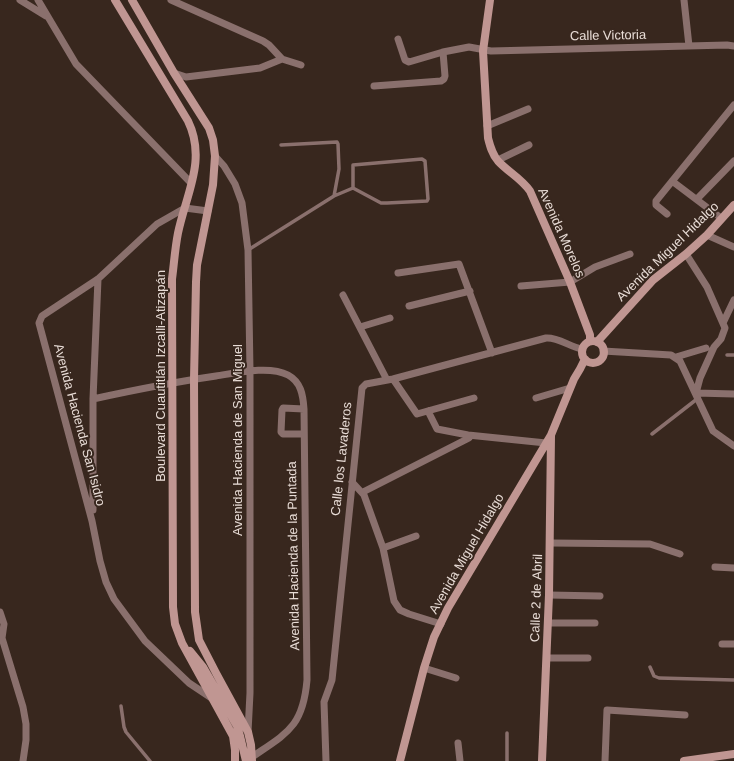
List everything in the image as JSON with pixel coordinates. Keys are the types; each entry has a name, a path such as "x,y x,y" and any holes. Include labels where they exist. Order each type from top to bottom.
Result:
{"main road":[{"name":"Boulevard Cuautitlán Izcalli-Atizapán","path":"115,0 188,121 193,131 196,145 196,162 178,232 172,279 173,607 175,624 182,643 233,736 235,761"},
{"path":"132,0 208,128 213,140 215,156 213,185 197,265 196,282 194,379 194,599 199,640 205,666 237,726 250,760"},
{"name":"Avenida Morelos","path":"490,0 483,51 487,126 491,149 498,160 524,182 530,191 570,282 590,335 598,345"},
{"name":"Avenida Miguel Hidalgo","path":"598,345 604,335 630,304 653,280 707,235 734,205"},
{"path":"585,344 598,345 600,360 595,362 587,360 582,353 582,349 585,344"},
{"path":"570,388 574,378 587,360"},
{"name":"Calle 2 de Abril","path":"542,761 551,543 547,448 570,388"},
{"name":"Avenida Miguel Hidalgo","path":"400,761 424,668 434,637 448,608 547,448"},
{"path":"199,640 248,732 251,745 250,760"},
{"path":"182,643 205,666"},
{"path":"687,761 734,754"}],"street":[{"path":"20,0 47,16"},
{"path":"38,0 76,64 191,183"},
{"path":"171,0 263,41 269,45 282,59 301,65"},
{"path":"684,0 689,46"},
{"name":"Calle Victoria","path":"398,38 405,60 407,61 469,47 483,51 734,46"},
{"path":"374,86 441,81 445,76 443,52"},
{"path":"174,73 186,77 260,68 282,59"},
{"path":"667,214 655,203 734,105"},
{"path":"487,126 528,109"},
{"path":"498,160 529,146"},
{"name":"Avenida Hacienda de San Miguel","path":"215,156 224,166 235,184 242,203 248,250 250,371 250,693 248,732"},
{"path":"697,199 734,161"},
{"path":"672,181 721,218"},
{"path":"185,208 208,211"},
{"name":"Avenida Hacienda San Isidro","path":"185,208 157,224 98,279 42,316 39,323 92,521 100,561 106,582 114,600 145,641 189,683 214,700"},
{"path":"707,235 734,247"},
{"path":"521,286 570,282 595,268 630,254"},
{"path":"686,254 707,287 725,328 721,339 714,347 700,378 697,395"},
{"path":"398,274 459,264 492,353"},
{"path":"92,521 93,399 98,279"},
{"path":"409,306 470,291"},
{"path":"344,295 390,380 416,414 474,398"},
{"path":"723,322 734,300"},
{"path":"360,327 390,318"},
{"name":"Calle los Lavaderos","path":"326,761 324,702 332,680 362,388 366,384 390,380 550,337 575,348 582,349"},
{"path":"598,345 671,355 676,357 680,361 713,431 734,446"},
{"path":"676,357 706,348"},
{"name":"Avenida Hacienda de la Puntada","path":"93,399 194,379 250,371 273,371 288,375 301,388 304,409 307,680 305,701 297,720 284,734 250,760"},
{"path":"536,398 570,388"},
{"path":"697,395 734,394"},
{"path":"304,409 283,408 281,432 283,434 304,434"},
{"path":"428,411 438,429 547,448"},
{"path":"363,492 469,438"},
{"path":"352,482 363,492 383,548 394,601 400,610 441,624"},
{"path":"383,548 416,536"},
{"path":"551,543 650,544 680,554"},
{"path":"715,567 734,568"},
{"path":"549,595 600,596"},
{"path":"0,612 4,624 1,637 23,707 26,724 26,740 23,761"},
{"path":"548,623 595,623"},
{"path":"722,644 734,644"},
{"path":"547,658 588,658"},
{"path":"424,668 456,678"},
{"path":"605,761 607,710 685,715"},
{"path":"458,743 460,761"}],"lane":[{"path":"281,145 337,142 339,169 334,196"},
{"path":"248,250 334,196 353,188 381,202 427,201 424,160 353,164 353,188"},
{"path":"727,355 734,355"},
{"path":"652,434 697,395"},
{"path":"650,667 654,676 659,678 734,680"},
{"path":"121,706 126,732 150,761"},
{"path":"507,733 507,761"}]}
